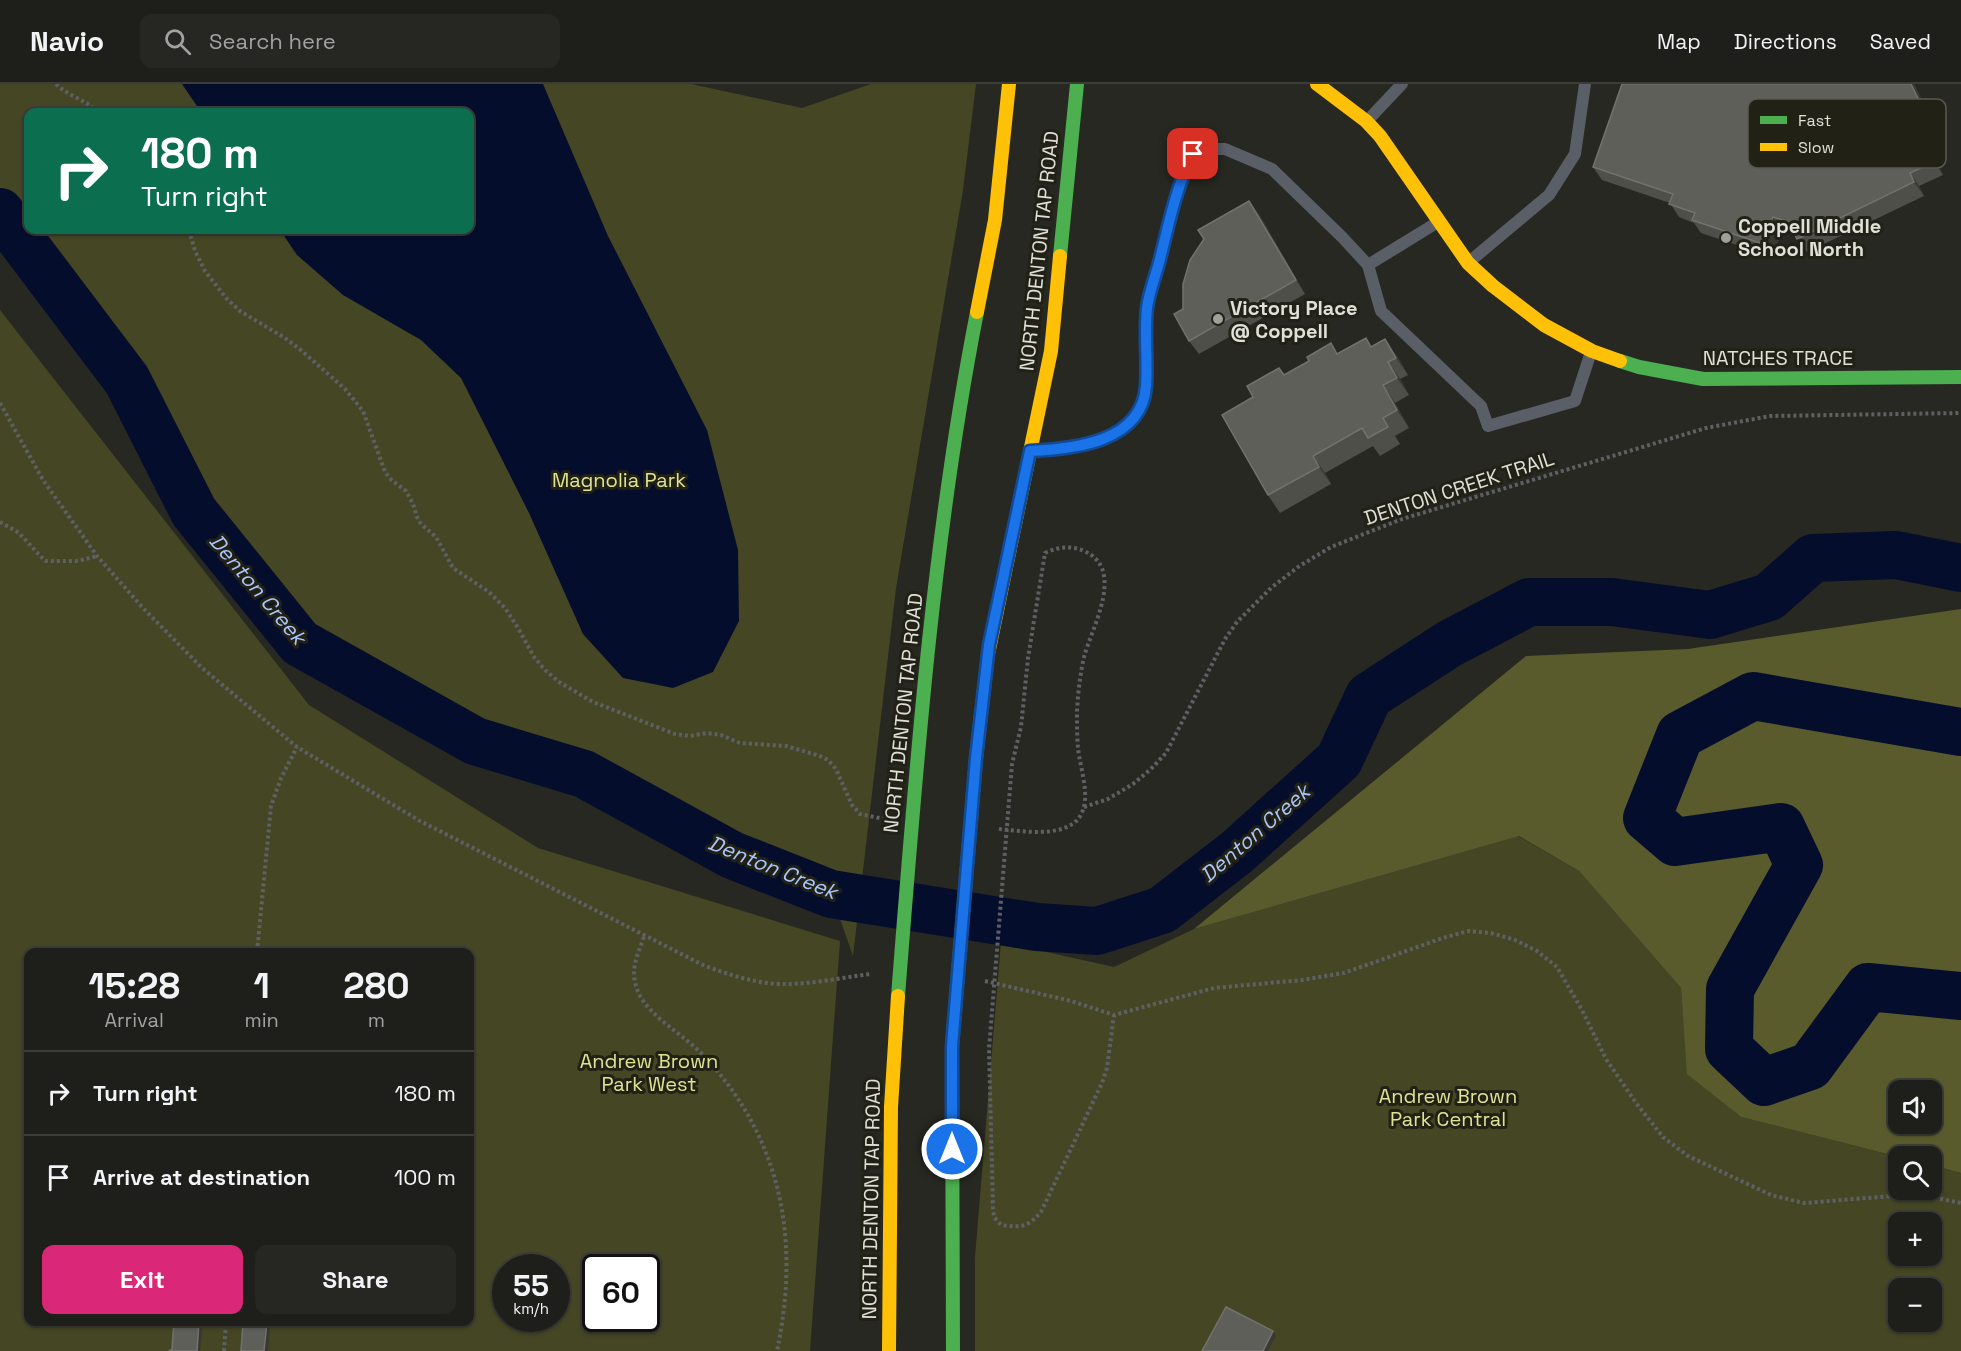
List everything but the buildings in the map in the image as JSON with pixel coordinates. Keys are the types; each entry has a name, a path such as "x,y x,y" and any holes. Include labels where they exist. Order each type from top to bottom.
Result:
{"main road":[{"name":"NORTH DENTON TAP ROAD","path":"889,1351 891,1107 894,1041 917,751 952,462 976,316 995,220 1009,84"},
{"name":"NORTH DENTON TAP ROAD","path":"952,1351 952,1046 976,758 989,645 1051,351 1077,84"},
{"name":"NATCHES TRACE","path":"1317,84 1366,121 1380,136 1468,263 1493,286 1544,325 1592,351 1639,367 1703,379 1961,377"}],"lane":[{"path":"1366,121 1402,84"},
{"path":"1468,263 1549,195 1575,154 1585,84"},
{"path":"1030,451 1066,449 1113,436 1129,424 1142,407 1146,387 1145,332 1148,305 1181,177 1193,154 1208,149 1225,148 1272,169 1342,237 1368,265 1381,311 1481,406 1488,426 1575,401 1592,351"},
{"path":"1368,265 1439,221"}],"path":[{"path":"56,84 68,94 93,108"},
{"path":"190,234 195,251 205,271 226,298 240,311 302,351 345,389 363,411 384,469 389,478 406,491 421,524 436,537 453,568 489,592 505,608 544,670 559,682 593,702 675,734 721,735 740,743 786,746 820,756 828,760 836,769 852,805 860,814 885,819"},
{"name":"DENTON CREEK TRAIL","path":"1084,807 1108,798 1151,769 1166,753 1225,639 1237,622 1271,588 1298,567 1331,547 1402,519 1717,425 1770,416 1961,413"},
{"path":"0,522 20,534 45,561 78,561 97,556"},
{"path":"996,829 1030,831 1064,828 1079,818 1084,807 1083,776 1078,747 1077,712 1080,678 1099,616 1105,582 1103,568 1097,558 1083,550 1068,547 1045,553 1028,658 1021,727 1012,764 989,1049 993,1208 994,1217 1001,1225 1013,1227 1031,1224 1041,1212 1102,1083 1107,1068 1114,1015"},
{"path":"257,948 271,806 281,778 297,747"},
{"path":"644,937 634,966 633,978 640,995 652,1011 705,1057 725,1081 753,1125 772,1170 782,1205 787,1244 785,1313 777,1351"},
{"path":"224,1351 226,1326"}],"green space":[{"name":"Magnolia Park","path":"0,84 691,84 802,108 871,84 976,84 963,190 896,588 853,956 831,893 732,855 584,774 475,741 300,643 194,512 127,380 0,212"},
{"name":"Andrew Brown Park West","path":"0,310 309,705 538,848 840,941 810,1351 0,1351"},
{"name":"Andrew Brown Park Central","path":"1518,836 1579,871 1681,988 1688,1074 1741,1117 1888,1154 1888,1200 1942,1200 1942,1168 1961,1173 1961,1351 975,1351 975,1257 1001,942 1114,967 1194,929"}],"shaded area":[{"path":"1961,609 1961,1173 1942,1168 1942,1146 1888,1146 1888,1154 1741,1117 1687,1074 1681,988 1579,871 1519,836 1194,929 1526,656 1688,649"}],"water":[{"path":"182,84 543,84 608,236 707,430 738,550 739,621 713,672 673,688 623,678 583,634 529,513 461,378 421,340 343,295 297,255 283,234 474,234 474,108 198,108"}],"waterway":[{"name":"Denton Creek","path":"0,212 127,380 194,512 300,643 475,741 584,774 732,855 831,894 1037,927 1097,931 1162,910 1237,852 1339,760 1369,696 1449,644 1529,602 1612,602 1710,615 1769,597 1813,558 1896,555 1961,568"},
{"path":"1961,732 1753,696 1680,735 1647,818 1675,842 1781,827 1799,865 1730,989 1729,1049 1764,1082 1810,1066 1868,987 1961,996"}],"traffic: fast":[{"path":"1060,256 1077,84"},
{"path":"898,996 919,738 937,567 977,312"},
{"path":"1620,361 1639,367 1703,379 1961,377"},
{"path":"953,1351 952,1046 976,758 988,654"}],"traffic: slow":[{"path":"977,312 995,220 1009,84"},
{"path":"1317,84 1366,121 1380,136 1468,263 1493,286 1544,325 1592,351 1620,361"},
{"path":"988,654 1051,351 1060,256"},
{"path":"889,1351 891,1107 898,996"}],"place":[{"name":"Coppell Middle School North","path":"1726,238"},
{"name":"Victory Place @ Coppell","path":"1218,319"}],"route":[{"path":"952,1149 952,1046 976,758 989,645 1030,451 1066,449 1113,436 1129,424 1142,407 1146,387 1145,332 1148,305 1181,177 1193,154"}]}
